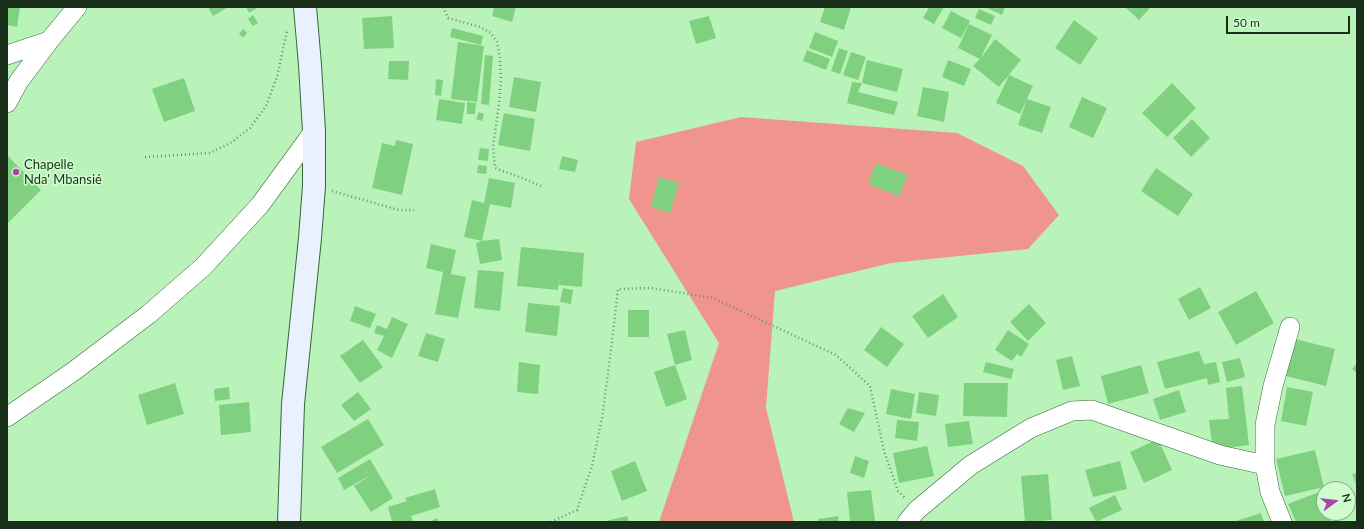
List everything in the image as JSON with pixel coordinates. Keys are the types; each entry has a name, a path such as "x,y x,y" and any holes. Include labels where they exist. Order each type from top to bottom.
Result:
{"main road":[{"path":"290,522 293,404 314,186 314,131 305,7"}],"street":[{"path":"7,103 19,81 49,40 77,7"},
{"path":"7,55 49,40"},
{"path":"7,417 74,371 149,314 203,267 260,205 314,131"},
{"path":"1282,522 1270,492 1265,465 1265,425 1273,386 1290,328"},
{"path":"912,516 971,465 1031,428 1072,411 1092,410 1220,455 1265,465"}],"path":[{"path":"443,7 448,18 485,30 490,33 497,42 500,59 501,80 493,147 495,168 541,186"},
{"path":"145,157 209,153 229,144 250,128 266,106 277,77 288,25"},
{"path":"314,186 399,210 414,210"},
{"path":"552,522 577,510 592,466 602,418 612,350 618,289 651,288 713,298 836,355 870,386 884,450 898,491 912,516"}],"shaded area":[{"path":"741,117 957,133 1023,166 1059,215 1028,249 891,263 775,291 766,408 794,522 659,522 719,343 629,199 636,142"}],"building":[{"path":"7,7 20,7 17,27 7,25"},
{"path":"208,7 228,7 213,16"},
{"path":"246,7 259,7 249,13"},
{"path":"494,7 516,7 512,22 492,16"},
{"path":"825,7 851,7 844,30 820,22"},
{"path":"929,7 944,7 934,24 923,18"},
{"path":"985,7 1005,7 1002,15"},
{"path":"1125,7 1151,7 1139,20"},
{"path":"979,9 995,16 991,25 975,18"},
{"path":"951,11 970,21 961,38 942,28"},
{"path":"253,15 258,23 253,26 248,19"},
{"path":"392,16 394,48 364,49 362,18"},
{"path":"709,16 716,38 696,44 689,21"},
{"path":"1074,20 1098,38 1080,65 1055,48"},
{"path":"969,24 992,35 980,59 958,48"},
{"path":"452,28 483,36 481,45 450,37"},
{"path":"243,29 247,33 243,38 239,34"},
{"path":"815,32 838,41 832,57 809,48"},
{"path":"995,39 1021,60 999,87 973,66"},
{"path":"458,42 484,46 477,102 451,99"},
{"path":"839,48 848,51 840,74 831,71"},
{"path":"807,50 830,59 826,70 803,61"},
{"path":"851,52 866,57 858,80 843,75"},
{"path":"485,55 493,56 489,105 481,104"},
{"path":"867,60 903,69 897,92 862,83"},
{"path":"948,60 971,69 964,86 942,77"},
{"path":"389,61 409,61 408,80 388,79"},
{"path":"1009,75 1033,86 1020,114 996,103"},
{"path":"514,77 541,82 536,112 509,107"},
{"path":"184,78 195,111 164,122 152,89"},
{"path":"436,79 443,80 441,96 435,95"},
{"path":"852,82 862,83 858,92 898,102 894,115 847,103"},
{"path":"1172,83 1196,108 1167,137 1142,113"},
{"path":"923,87 949,92 944,122 917,116"},
{"path":"1082,97 1107,108 1093,138 1069,127"},
{"path":"439,99 465,103 462,124 436,120"},
{"path":"1027,99 1051,107 1042,133 1018,125"},
{"path":"467,102 476,103 475,114 467,114"},
{"path":"479,112 484,114 482,121 476,119"},
{"path":"504,113 535,119 530,151 498,145"},
{"path":"1192,119 1210,138 1191,157 1173,138"},
{"path":"396,140 413,144 402,195 372,188 382,143 395,146"},
{"path":"480,148 489,149 488,161 478,160"},
{"name":"Chapelle Nda' Mbansié","path":"7,155 41,190 7,224"},
{"path":"562,156 578,160 575,172 559,169"},
{"path":"876,163 908,175 899,196 868,184"},
{"path":"478,165 487,166 486,174 477,173"},
{"path":"1156,168 1193,194 1178,216 1141,191"},
{"path":"659,177 679,183 670,213 651,207"},
{"path":"489,178 515,183 511,208 490,204 482,241 464,237 472,200 484,203"},
{"path":"499,239 502,260 480,264 476,243"},
{"path":"431,244 456,250 451,274 466,277 458,318 435,314 443,272 426,268"},
{"path":"521,247 584,253 582,287 559,285 560,274 558,290 517,286"},
{"path":"478,270 504,272 500,311 474,308"},
{"path":"1200,287 1211,308 1189,320 1178,299"},
{"path":"563,288 573,290 571,304 560,302"},
{"path":"1256,291 1274,323 1236,345 1218,312"},
{"path":"943,294 958,317 928,338 912,316"},
{"path":"528,303 560,306 557,336 525,332"},
{"path":"1029,304 1046,323 1028,341 1010,322"},
{"path":"355,306 376,314 370,328 350,321"},
{"path":"628,310 649,310 649,337 628,337"},
{"path":"392,317 408,324 392,358 377,350 384,336 374,333 377,325 387,329"},
{"path":"881,327 904,344 887,367 864,350"},
{"path":"685,330 692,360 675,365 667,334"},
{"path":"1008,330 1029,344 1021,357 1017,354 1012,361 995,350"},
{"path":"426,333 445,339 438,362 418,356"},
{"path":"1291,338 1335,349 1326,386 1282,375"},
{"path":"363,340 383,367 360,383 340,356"},
{"path":"1199,351 1204,364 1216,362 1220,382 1208,385 1207,378 1165,389 1157,362"},
{"path":"1072,356 1080,386 1063,390 1056,360"},
{"path":"1240,358 1245,377 1227,382 1222,362"},
{"path":"519,362 540,365 538,394 517,392"},
{"path":"986,362 1014,369 1011,379 983,372"},
{"path":"1357,363 1357,373 1352,369"},
{"path":"675,365 687,399 666,407 654,372"},
{"path":"1141,365 1149,393 1108,404 1101,376"},
{"path":"175,383 184,414 147,425 138,395"},
{"path":"964,383 1008,383 1007,417 963,416"},
{"path":"1242,386 1249,445 1216,449 1212,443 1209,420 1229,419 1226,388"},
{"path":"229,387 230,399 215,401 214,389"},
{"path":"1287,387 1313,392 1306,426 1281,421"},
{"path":"891,389 915,394 911,419 886,414"},
{"path":"1179,390 1186,412 1160,420 1153,399"},
{"path":"358,392 371,409 354,421 341,405"},
{"path":"919,392 939,395 936,416 916,413"},
{"path":"249,402 251,432 221,435 219,405"},
{"path":"848,408 865,413 854,432 839,424"},
{"path":"368,419 384,445 337,473 321,447"},
{"path":"897,420 919,422 917,441 895,438"},
{"path":"969,421 973,444 948,447 945,424"},
{"path":"1158,439 1172,470 1144,483 1130,452"},
{"path":"927,446 934,476 899,483 893,453"},
{"path":"1315,450 1323,481 1316,481 1316,489 1285,496 1276,459"},
{"path":"855,456 869,461 864,478 850,473"},
{"path":"370,459 393,498 371,512 354,486 373,474 344,490 338,478"},
{"path":"635,461 647,491 622,501 611,471"},
{"path":"1120,461 1127,489 1093,497 1085,470"},
{"path":"1357,473 1357,487 1356,481 1352,474"},
{"path":"1048,474 1052,520 1025,522 1021,476"},
{"path":"435,489 440,507 411,516 413,522 392,522 388,507 407,501 405,498"},
{"path":"871,490 875,521 850,522 847,492"},
{"path":"1316,493 1316,521 1331,522 1296,522 1288,504"},
{"path":"1115,495 1122,510 1096,522 1089,508"},
{"path":"1261,513 1264,522 1233,522"},
{"path":"627,516 629,522 606,522 606,521"},
{"path":"838,516 839,522 818,522 818,519"},
{"path":"437,518 439,522 429,522"}],"place":[{"name":"Chapelle Nda' Mbansié","path":"16,172"}]}
